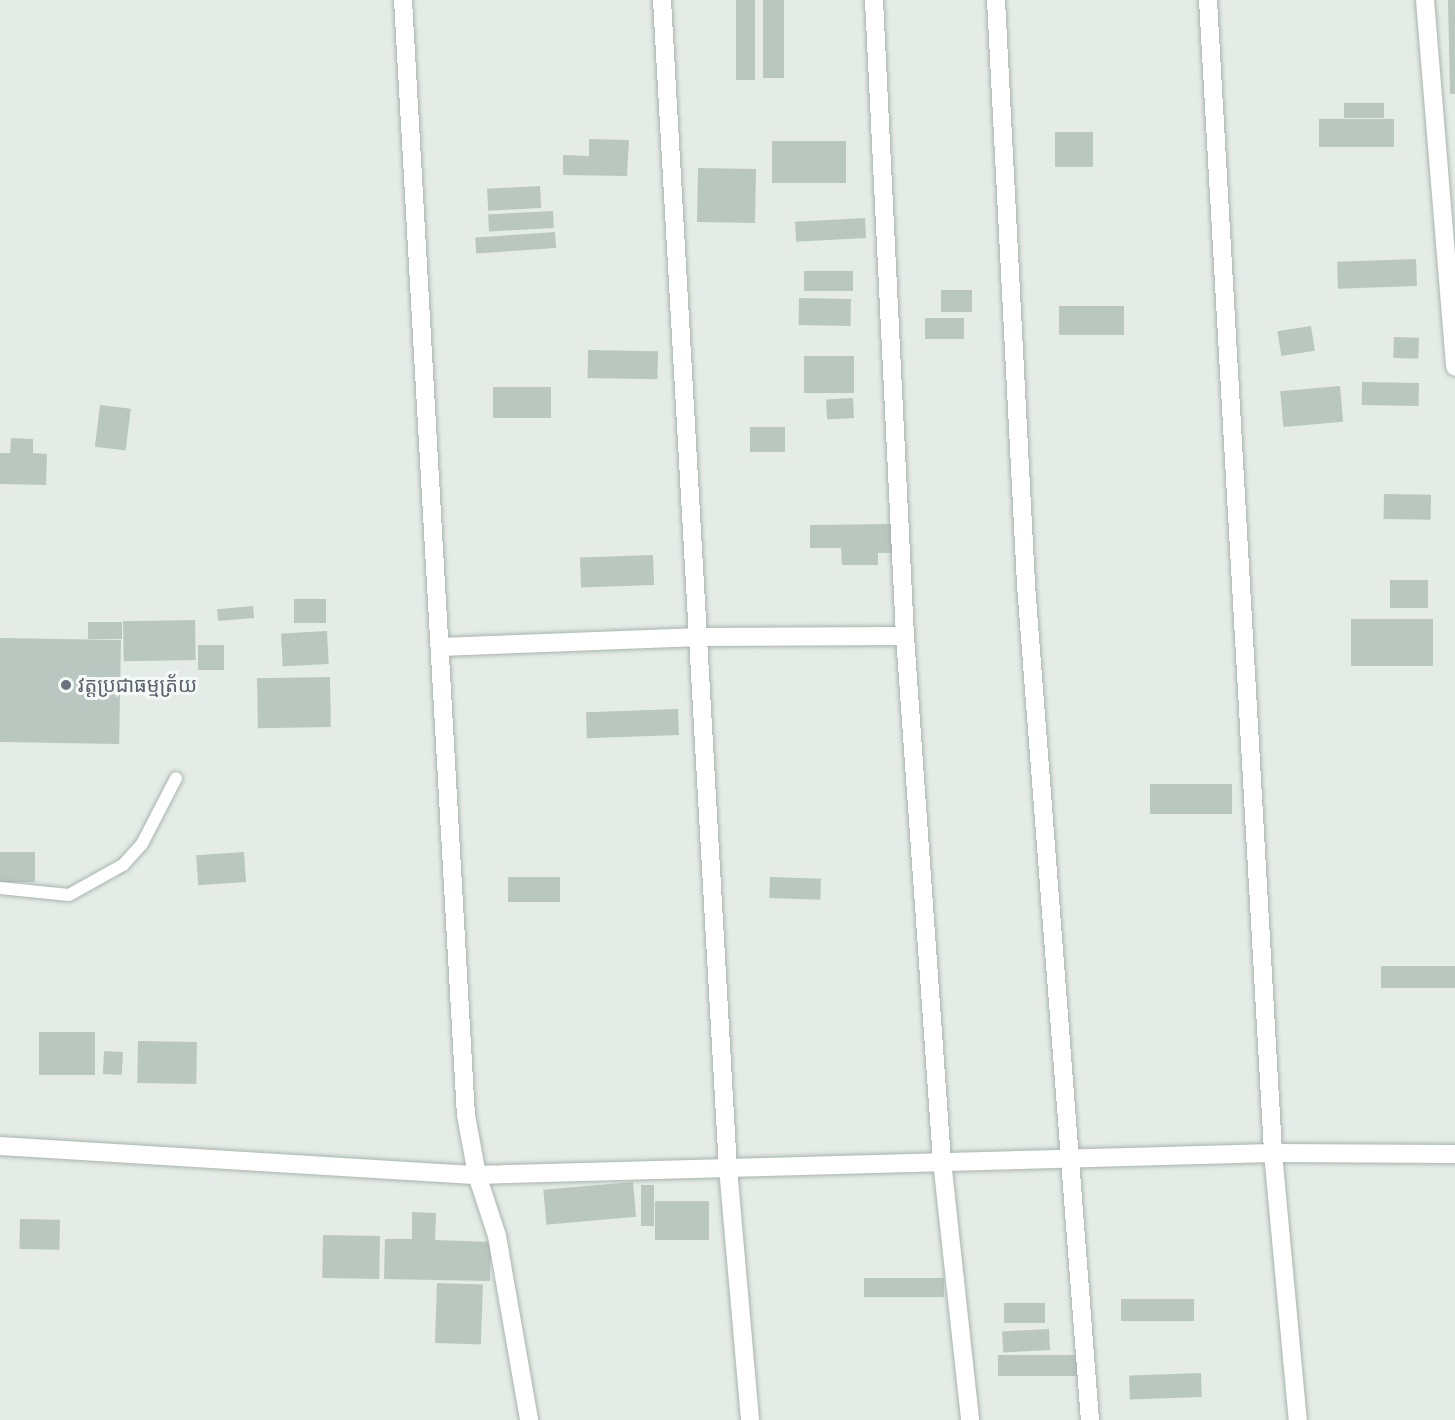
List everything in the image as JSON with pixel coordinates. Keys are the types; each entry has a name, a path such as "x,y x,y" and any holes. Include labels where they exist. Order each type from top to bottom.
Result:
{"street":[{"path":"404,0 466,1115 477,1175 496,1236 529,1420"},
{"path":"662,0 700,638 728,1168 750,1420"},
{"path":"873,0 905,636 942,1161 970,1420"},
{"path":"996,0 1026,585 1090,1420"},
{"path":"1208,0 1273,1153 1298,1420"},
{"path":"1425,0 1455,367"},
{"path":"440,647 700,638 905,636"},
{"path":"0,1146 477,1175 1273,1153 1455,1154"}],"lane":[{"path":"0,888 69,895 123,866 142,844 176,778"}],"building":[{"path":"736,0 755,0 755,80 736,80"},
{"path":"763,0 784,0 784,78 763,78"},
{"path":"1448,0 1455,0 1455,94 1450,94"},
{"path":"1344,103 1384,103 1384,118 1344,118"},
{"path":"1319,119 1394,119 1394,147 1319,147"},
{"path":"1055,132 1093,132 1093,167 1055,167"},
{"path":"589,139 629,140 627,176 563,175 563,155 589,156"},
{"path":"772,141 846,141 846,183 772,183"},
{"path":"698,168 756,169 755,223 697,222"},
{"path":"540,186 541,208 488,211 487,189"},
{"path":"553,211 554,228 489,231 488,214"},
{"path":"865,218 866,238 796,242 795,222"},
{"path":"555,232 556,248 476,254 475,238"},
{"path":"1416,259 1417,286 1338,289 1337,262"},
{"path":"804,271 853,271 853,291 804,291"},
{"path":"941,290 972,290 972,312 941,312"},
{"path":"799,298 851,299 851,326 799,325"},
{"path":"1059,306 1124,306 1124,335 1059,335"},
{"path":"925,318 964,318 964,339 925,339"},
{"path":"1311,326 1315,351 1281,356 1277,331"},
{"path":"1394,337 1419,338 1418,359 1393,358"},
{"path":"588,350 658,351 658,379 588,378"},
{"path":"804,356 854,356 854,393 804,393"},
{"path":"1362,382 1419,383 1419,406 1362,405"},
{"path":"1340,386 1343,422 1283,427 1280,391"},
{"path":"493,387 551,387 551,418 493,418"},
{"path":"853,398 854,418 827,419 826,399"},
{"path":"100,405 131,409 126,450 95,447"},
{"path":"750,427 785,427 785,452 750,452"},
{"path":"11,438 33,439 33,453 47,454 46,485 0,484 0,453 10,453"},
{"path":"1384,494 1431,495 1431,520 1384,519"},
{"path":"892,524 892,553 878,553 878,565 842,565 841,548 810,548 810,525"},
{"path":"653,555 654,585 581,588 580,558"},
{"path":"1390,580 1428,580 1428,608 1390,608"},
{"path":"294,599 326,599 326,623 294,623"},
{"path":"253,606 254,618 218,621 217,609"},
{"path":"1351,619 1433,619 1433,666 1351,666"},
{"path":"195,620 196,660 124,661 123,621"},
{"path":"88,622 122,622 122,639 88,639"},
{"path":"327,631 329,664 283,666 281,633"},
{"path":"0,638 121,640 119,744 0,742"},
{"path":"198,645 224,645 224,670 198,670"},
{"path":"330,677 331,727 258,728 257,678"},
{"path":"678,709 679,735 587,738 586,712"},
{"path":"1150,784 1232,784 1232,814 1150,814"},
{"path":"0,852 35,852 35,882 0,882"},
{"path":"244,852 246,882 198,885 196,855"},
{"path":"508,877 560,877 560,902 508,902"},
{"path":"770,877 821,879 820,900 769,898"},
{"path":"1381,966 1455,966 1455,988 1381,988"},
{"path":"39,1032 95,1032 95,1075 39,1075"},
{"path":"138,1041 197,1042 196,1084 137,1083"},
{"path":"104,1051 123,1052 122,1075 103,1074"},
{"path":"633,1182 636,1217 546,1225 543,1190"},
{"path":"641,1185 654,1185 654,1226 641,1226"},
{"path":"655,1201 709,1201 709,1240 655,1240"},
{"path":"412,1212 436,1213 435,1240 491,1242 490,1281 384,1279 385,1239 412,1239"},
{"path":"20,1219 60,1220 59,1250 19,1249"},
{"path":"323,1235 380,1236 379,1279 322,1278"},
{"path":"864,1278 944,1278 944,1297 864,1297"},
{"path":"437,1283 483,1285 481,1345 435,1343"},
{"path":"1121,1299 1194,1299 1194,1321 1121,1321"},
{"path":"1004,1303 1045,1303 1045,1323 1004,1323"},
{"path":"1049,1329 1050,1350 1003,1352 1002,1331"},
{"path":"998,1355 1079,1355 1079,1376 998,1376"},
{"path":"1201,1373 1202,1397 1130,1399 1129,1376"}],"place":[{"name":"វត្តប្រជាធម្មត្រ័យ","path":"66,685"}]}
